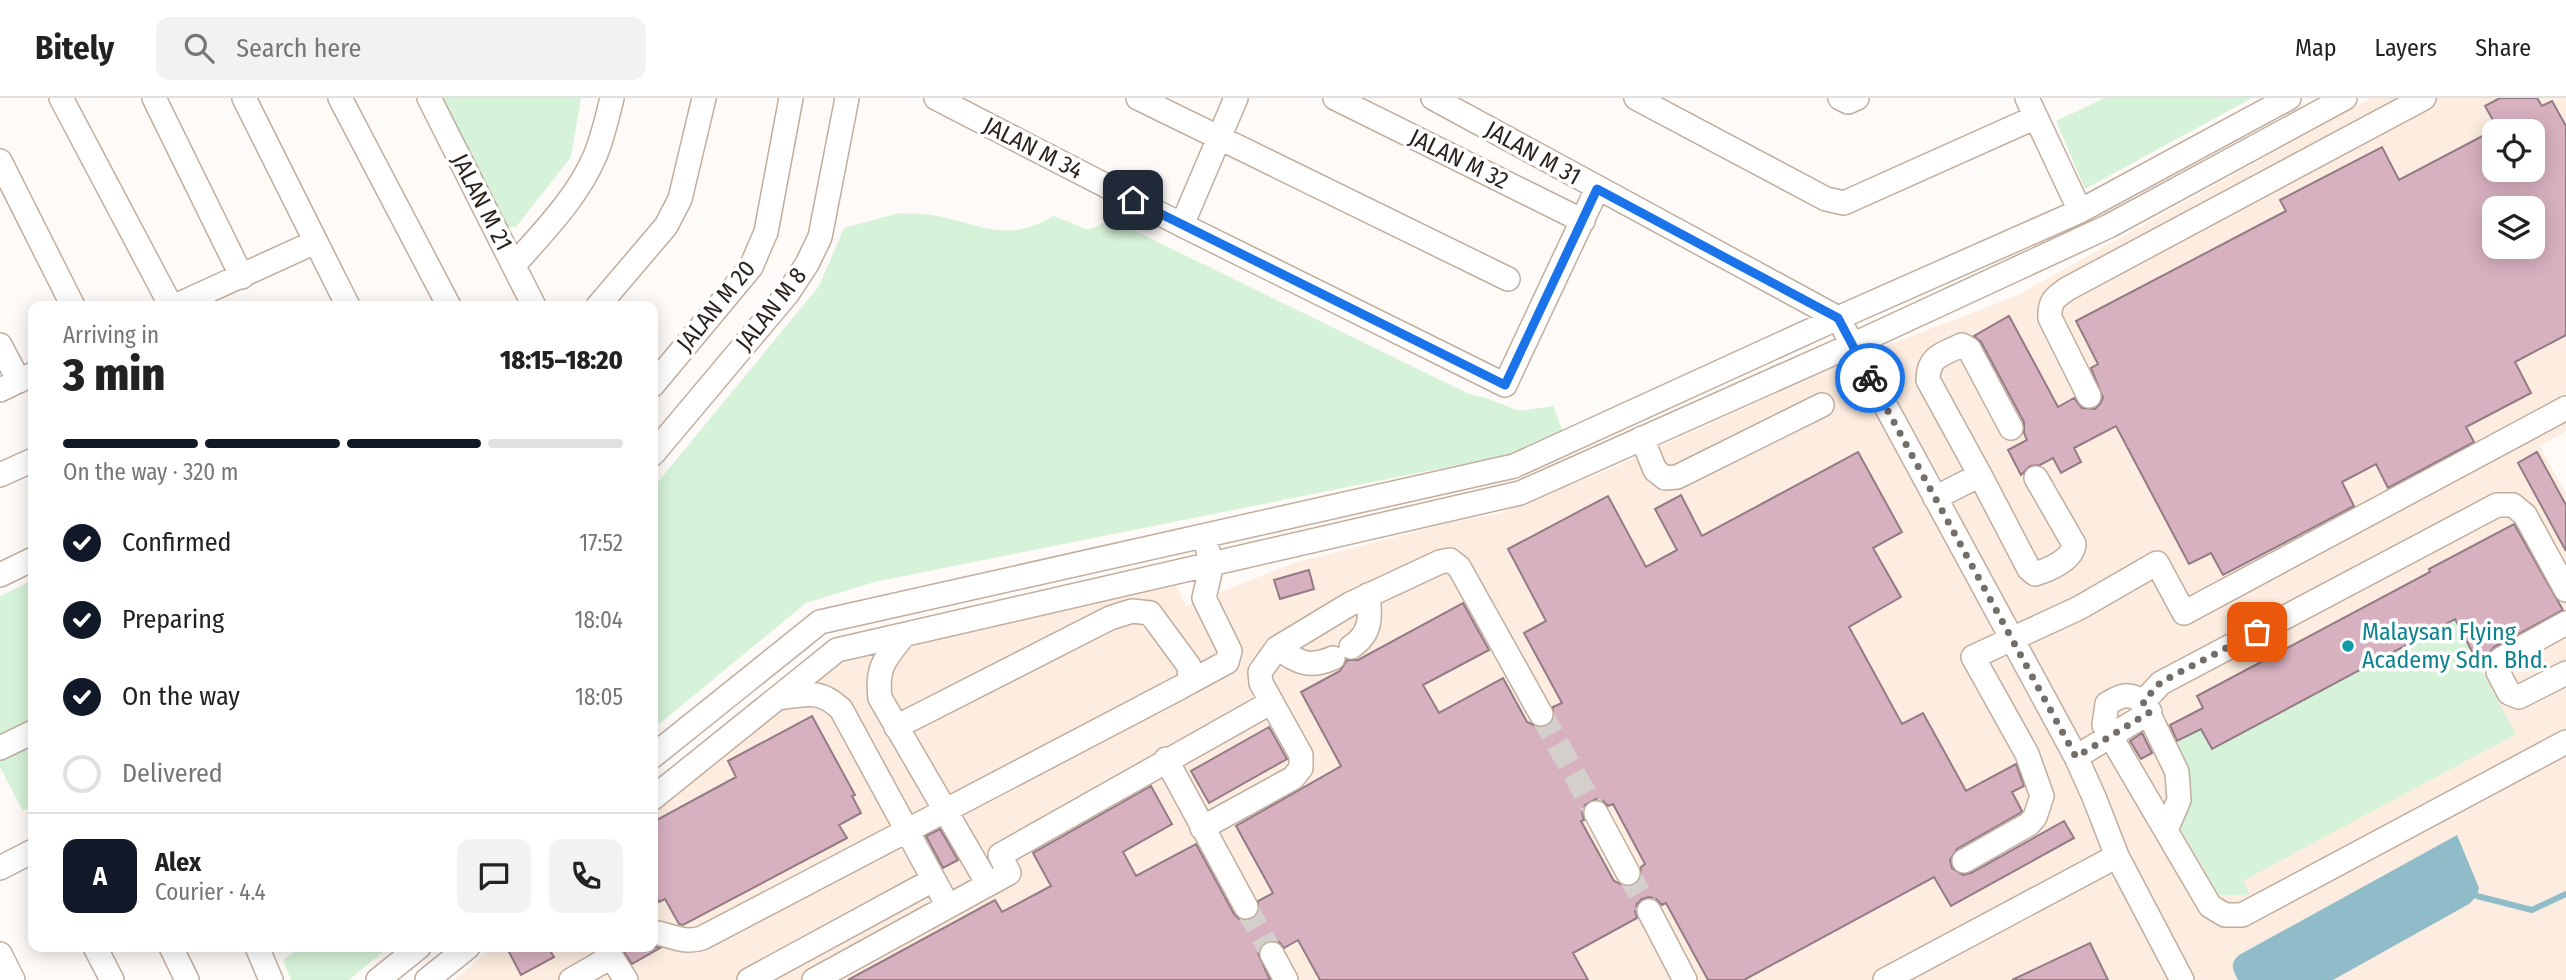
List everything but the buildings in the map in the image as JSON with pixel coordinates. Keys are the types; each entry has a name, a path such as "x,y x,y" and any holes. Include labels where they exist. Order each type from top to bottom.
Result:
{"street":[{"path":"61,98 170,301"},
{"path":"154,98 242,277"},
{"path":"244,98 345,301"},
{"path":"340,98 446,301"},
{"name":"JALAN M 21","path":"429,98 532,301"},
{"path":"514,265 569,201 585,178 603,137 612,98"},
{"path":"602,301 675,212 704,98"},
{"name":"JALAN M 20","path":"658,379 751,267 761,248 791,98"},
{"name":"JALAN M 8","path":"658,448 788,293 807,264 820,237 847,98"},
{"name":"JALAN M 34","path":"936,98 1182,225 1505,385"},
{"path":"1138,98 1508,279"},
{"path":"1182,225 1236,98"},
{"name":"JALAN M 32","path":"1335,98 1583,221"},
{"name":"JALAN M 31","path":"1433,98 1838,318"},
{"path":"1636,98 1826,200 1843,203 2031,107 2080,211"},
{"path":"1840,98 1848,102 1857,98"},
{"path":"658,753 820,622 1514,466 2080,211 2289,98"},
{"path":"658,794 837,650 1520,493 1852,345 2109,226 2346,98"},
{"path":"2089,396 2050,318 2049,307 2053,299 2067,289 2424,98"},
{"path":"0,161 70,301"},
{"name":"JALAN M 31","path":"1505,385 1597,189"},
{"path":"185,301 314,242"},
{"path":"1838,318 2076,757 2117,856 2182,980"},
{"path":"0,345 17,382"},
{"path":"2011,428 1969,349 1962,345 1935,358 1928,368 1928,380 2029,569 2035,574 2070,556 2074,549 2074,544 2036,478"},
{"path":"1642,438 1655,470 1665,478 1676,477 1822,405"},
{"path":"1964,860 2029,824 2035,817 2042,796 2027,754 1973,657 2079,608 2157,563 2184,613 2566,408"},
{"path":"0,475 28,462"},
{"path":"1936,498 1980,475"},
{"path":"2147,707 2161,682 2497,505 2513,505 2525,515 2558,556 2566,590"},
{"path":"658,934 692,942 702,938 1227,662 1230,651 1204,598 1212,564 1205,536"},
{"path":"0,575 28,561"},
{"path":"1202,828 1293,778 1301,768 1301,755 1261,683 1260,672 1277,648 1368,595 1440,562 1450,561 1460,567 1541,714"},
{"path":"1277,648 1301,663 1318,664 1342,652 1367,633 1371,614 1368,595"},
{"path":"896,727 1110,618 1132,611 1150,613 1189,666 1190,682"},
{"path":"2566,623 2501,659 2498,672 2509,693 2519,697 2566,673"},
{"path":"904,635 884,661 877,679 880,698 988,884"},
{"path":"778,698 814,694 830,698 841,709 948,906"},
{"path":"2166,830 2179,800 2177,772 2147,707 2133,695 2122,695 2107,704 2104,725 2210,906 2225,915 2242,915 2566,741"},
{"path":"814,980 1009,873 1000,855 1270,703"},
{"path":"0,748 28,734"},
{"path":"2076,757 2111,736"},
{"path":"1166,760 1246,907"},
{"path":"1596,813 1629,873"},
{"path":"0,868 28,854"},
{"path":"1885,980 2117,856"},
{"path":"749,980 933,880"},
{"path":"1649,911 1685,980"},
{"path":"98,952 112,980"},
{"path":"173,952 187,980"},
{"path":"259,952 271,980"},
{"path":"378,980 413,952"},
{"path":"427,980 462,952"},
{"path":"570,980 608,952 626,980"},
{"path":"0,954 13,980"},
{"path":"1272,954 1286,980"}],"shaded area":[{"path":"2371,98 2566,98 2566,431 2540,446 2566,494 2566,980 454,980 487,952 658,952 658,810 811,684 843,663 900,642 1174,582 1186,606 1293,563 1457,521 1500,513 1610,469 1854,358 2016,296"}],"green space":[{"path":"435,98 581,98 571,157 516,227 499,226"},
{"path":"2105,98 2252,98 2085,189 2056,121"},
{"path":"899,213 932,215 983,228 1009,231 1023,229 1054,216 1088,230 1106,222 1117,222 1469,394 1519,411 1553,406 1563,431 1512,454 874,582 806,603 658,725 658,482 819,286 844,228"},
{"path":"28,582 28,808 23,811 0,767 0,596"},
{"path":"2449,610 2516,734 2243,881 2250,895 2219,895 2181,830 2191,783 2176,742 2201,729 2212,748 2432,631"},
{"path":"293,952 383,952 349,980 291,980 283,960"}],"water":[{"path":"2457,835 2479,888 2477,896 2469,904 2333,980 2238,980 2233,964 2239,955"}],"waterway":[{"path":"2477,896 2532,910 2566,894"}],"tunnel":[{"path":"1541,714 1596,813"},
{"path":"1628,873 1649,911"},
{"path":"1246,907 1272,954"}],"way so far":[{"path":"1870,378 2076,757 2150,712 2143,702 2161,682 2257,632"}],"place":[{"name":"Malaysan Flying Academy Sdn. Bhd.","path":"2348,646"}],"route":[{"path":"1133,200 1505,385 1597,189 1838,318 1870,378"}]}
